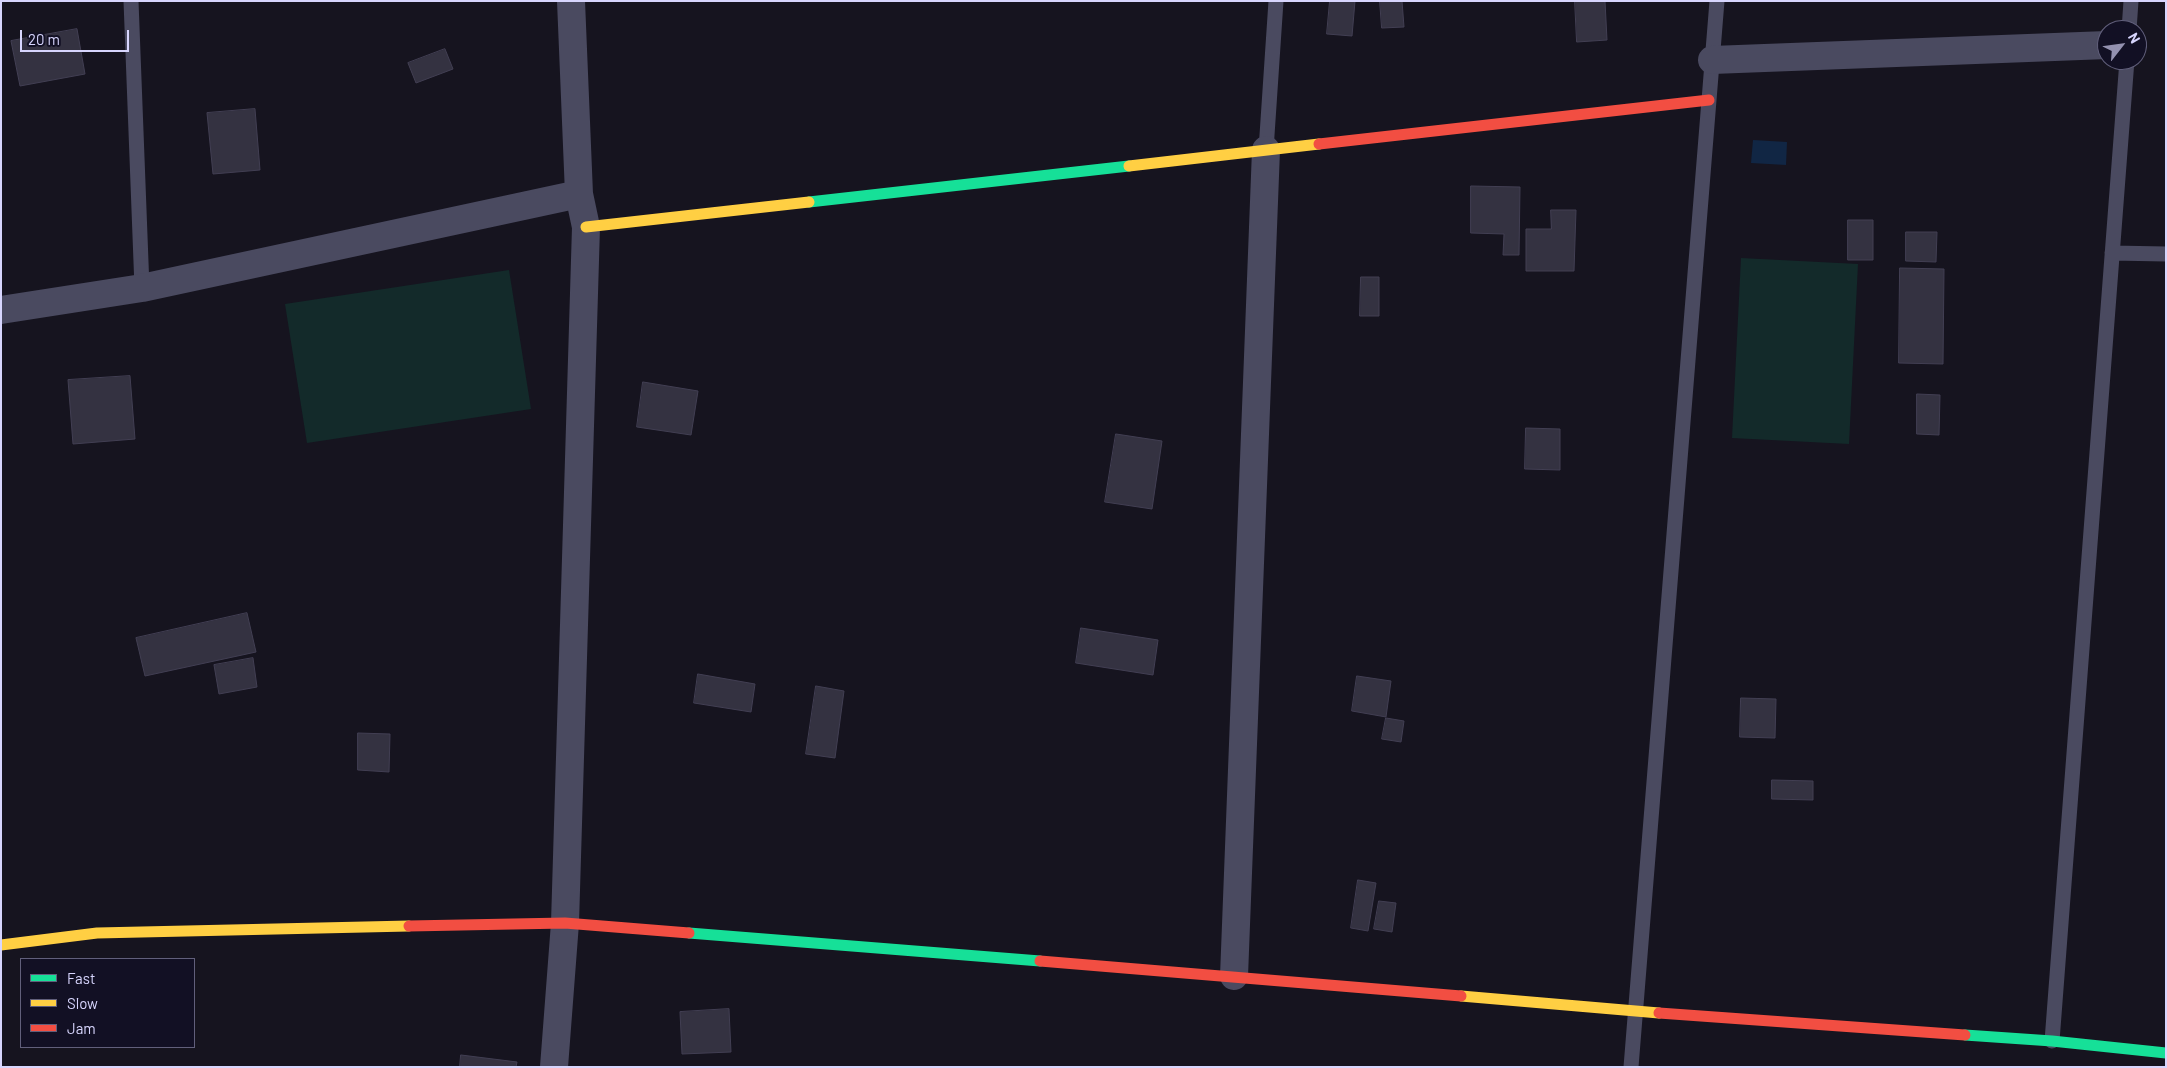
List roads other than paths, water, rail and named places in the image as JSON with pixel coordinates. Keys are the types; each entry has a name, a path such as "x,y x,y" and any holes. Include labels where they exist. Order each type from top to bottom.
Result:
{"street":[{"path":"554,1067 565,923 586,227 579,194 571,1"},
{"path":"1712,60 2097,45"},
{"path":"586,227 1709,100"},
{"path":"1234,976 1266,150"},
{"path":"1,310 142,288 579,194"},
{"path":"1,946 97,933 565,923 1234,976 1636,1011 2052,1041 2166,1053"}],"lane":[{"path":"131,1 142,288"},
{"path":"1266,150 1276,1"},
{"path":"1632,1067 1717,1"},
{"path":"2130,20 2131,1"},
{"path":"2052,1041 2126,70"},
{"path":"2112,254 2166,254"}],"water":[{"path":"1753,140 1787,142 1786,165 1751,163"}]}
